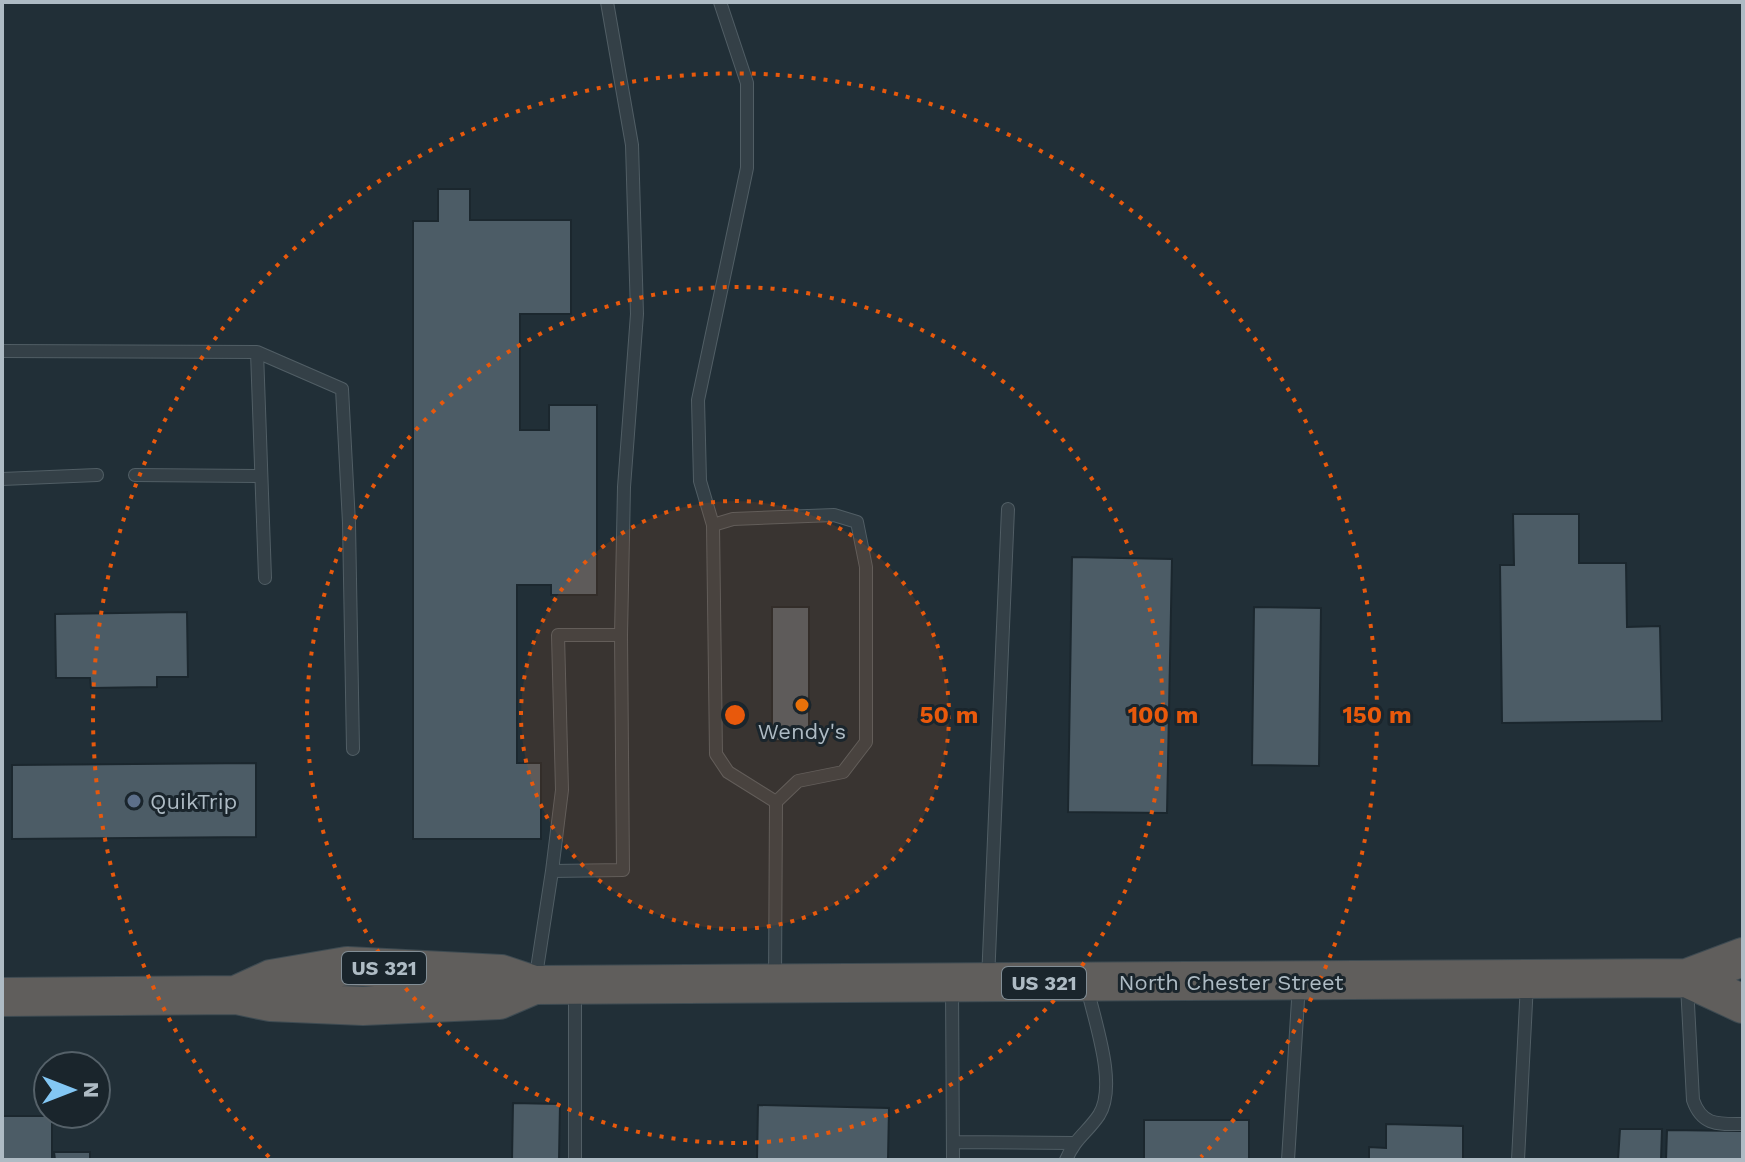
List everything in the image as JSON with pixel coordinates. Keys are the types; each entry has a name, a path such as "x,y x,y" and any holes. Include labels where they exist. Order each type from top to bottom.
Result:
{"highway":[{"name":"North Chester Street","path":"2,997 236,995 270,1002 363,1006 499,1000 534,985 1687,978 1743,957"},
{"name":"North Chester Street","path":"1687,978 1743,1004"}],"lane":[{"path":"552,871 623,870 621,635 624,487 637,314 632,145 607,2"},
{"path":"720,2 747,83 747,168 698,400 700,481 713,525 716,754 728,772 776,802"},
{"path":"2,351 257,352 342,389 349,523 353,749"},
{"path":"257,352 265,578"},
{"path":"2,479 97,475"},
{"path":"135,475 260,476"},
{"path":"953,1160 1008,509"},
{"path":"713,525 733,519 834,515 857,522 866,567 866,742 843,772 798,781 776,802 775,983"},
{"path":"534,985 562,790 558,635 621,635"},
{"path":"1687,978 1693,1100 1698,1114 1708,1121 1743,1124"},
{"path":"1518,1160 1527,980"},
{"path":"1288,1160 1299,982"},
{"path":"1066,1160 1073,1143 1099,1116 1105,1100 1106,1070 1086,983"},
{"path":"575,985 575,1160"},
{"path":"953,1142 1073,1143"}],"building":[{"path":"438,189 470,189 470,220 571,220 571,314 520,314 520,430 549,430 549,405 597,405 597,595 551,595 551,585 517,585 517,763 541,763 541,839 413,839 413,221 438,221"},
{"path":"1513,514 1579,514 1579,563 1626,563 1627,627 1660,626 1662,721 1502,723 1500,565 1514,565"},
{"path":"1072,557 1172,559 1167,813 1068,812"},
{"path":"772,607 809,607 809,741 772,741"},
{"path":"1254,607 1321,608 1319,766 1252,765"},
{"path":"187,612 188,677 157,677 157,687 91,688 90,678 56,678 55,614"},
{"name":"QuikTrip","path":"256,763 256,837 12,839 12,765"},
{"path":"513,1103 560,1104 559,1160 512,1160"},
{"path":"758,1105 889,1108 888,1160 757,1160"},
{"path":"2,1116 32,1116 32,1130 52,1130 52,1160 2,1160"},
{"path":"1144,1120 1249,1120 1249,1160 1144,1160"},
{"path":"1386,1124 1463,1126 1463,1160 1369,1160 1369,1147 1386,1148"},
{"path":"1620,1129 1662,1129 1661,1160 1618,1160"},
{"path":"1667,1130 1743,1131 1743,1160 1666,1160"},
{"path":"54,1152 90,1152 90,1160 55,1160"}],"place":[{"name":"Wendy's","path":"802,705"},
{"name":"QuikTrip","path":"134,801"}]}
